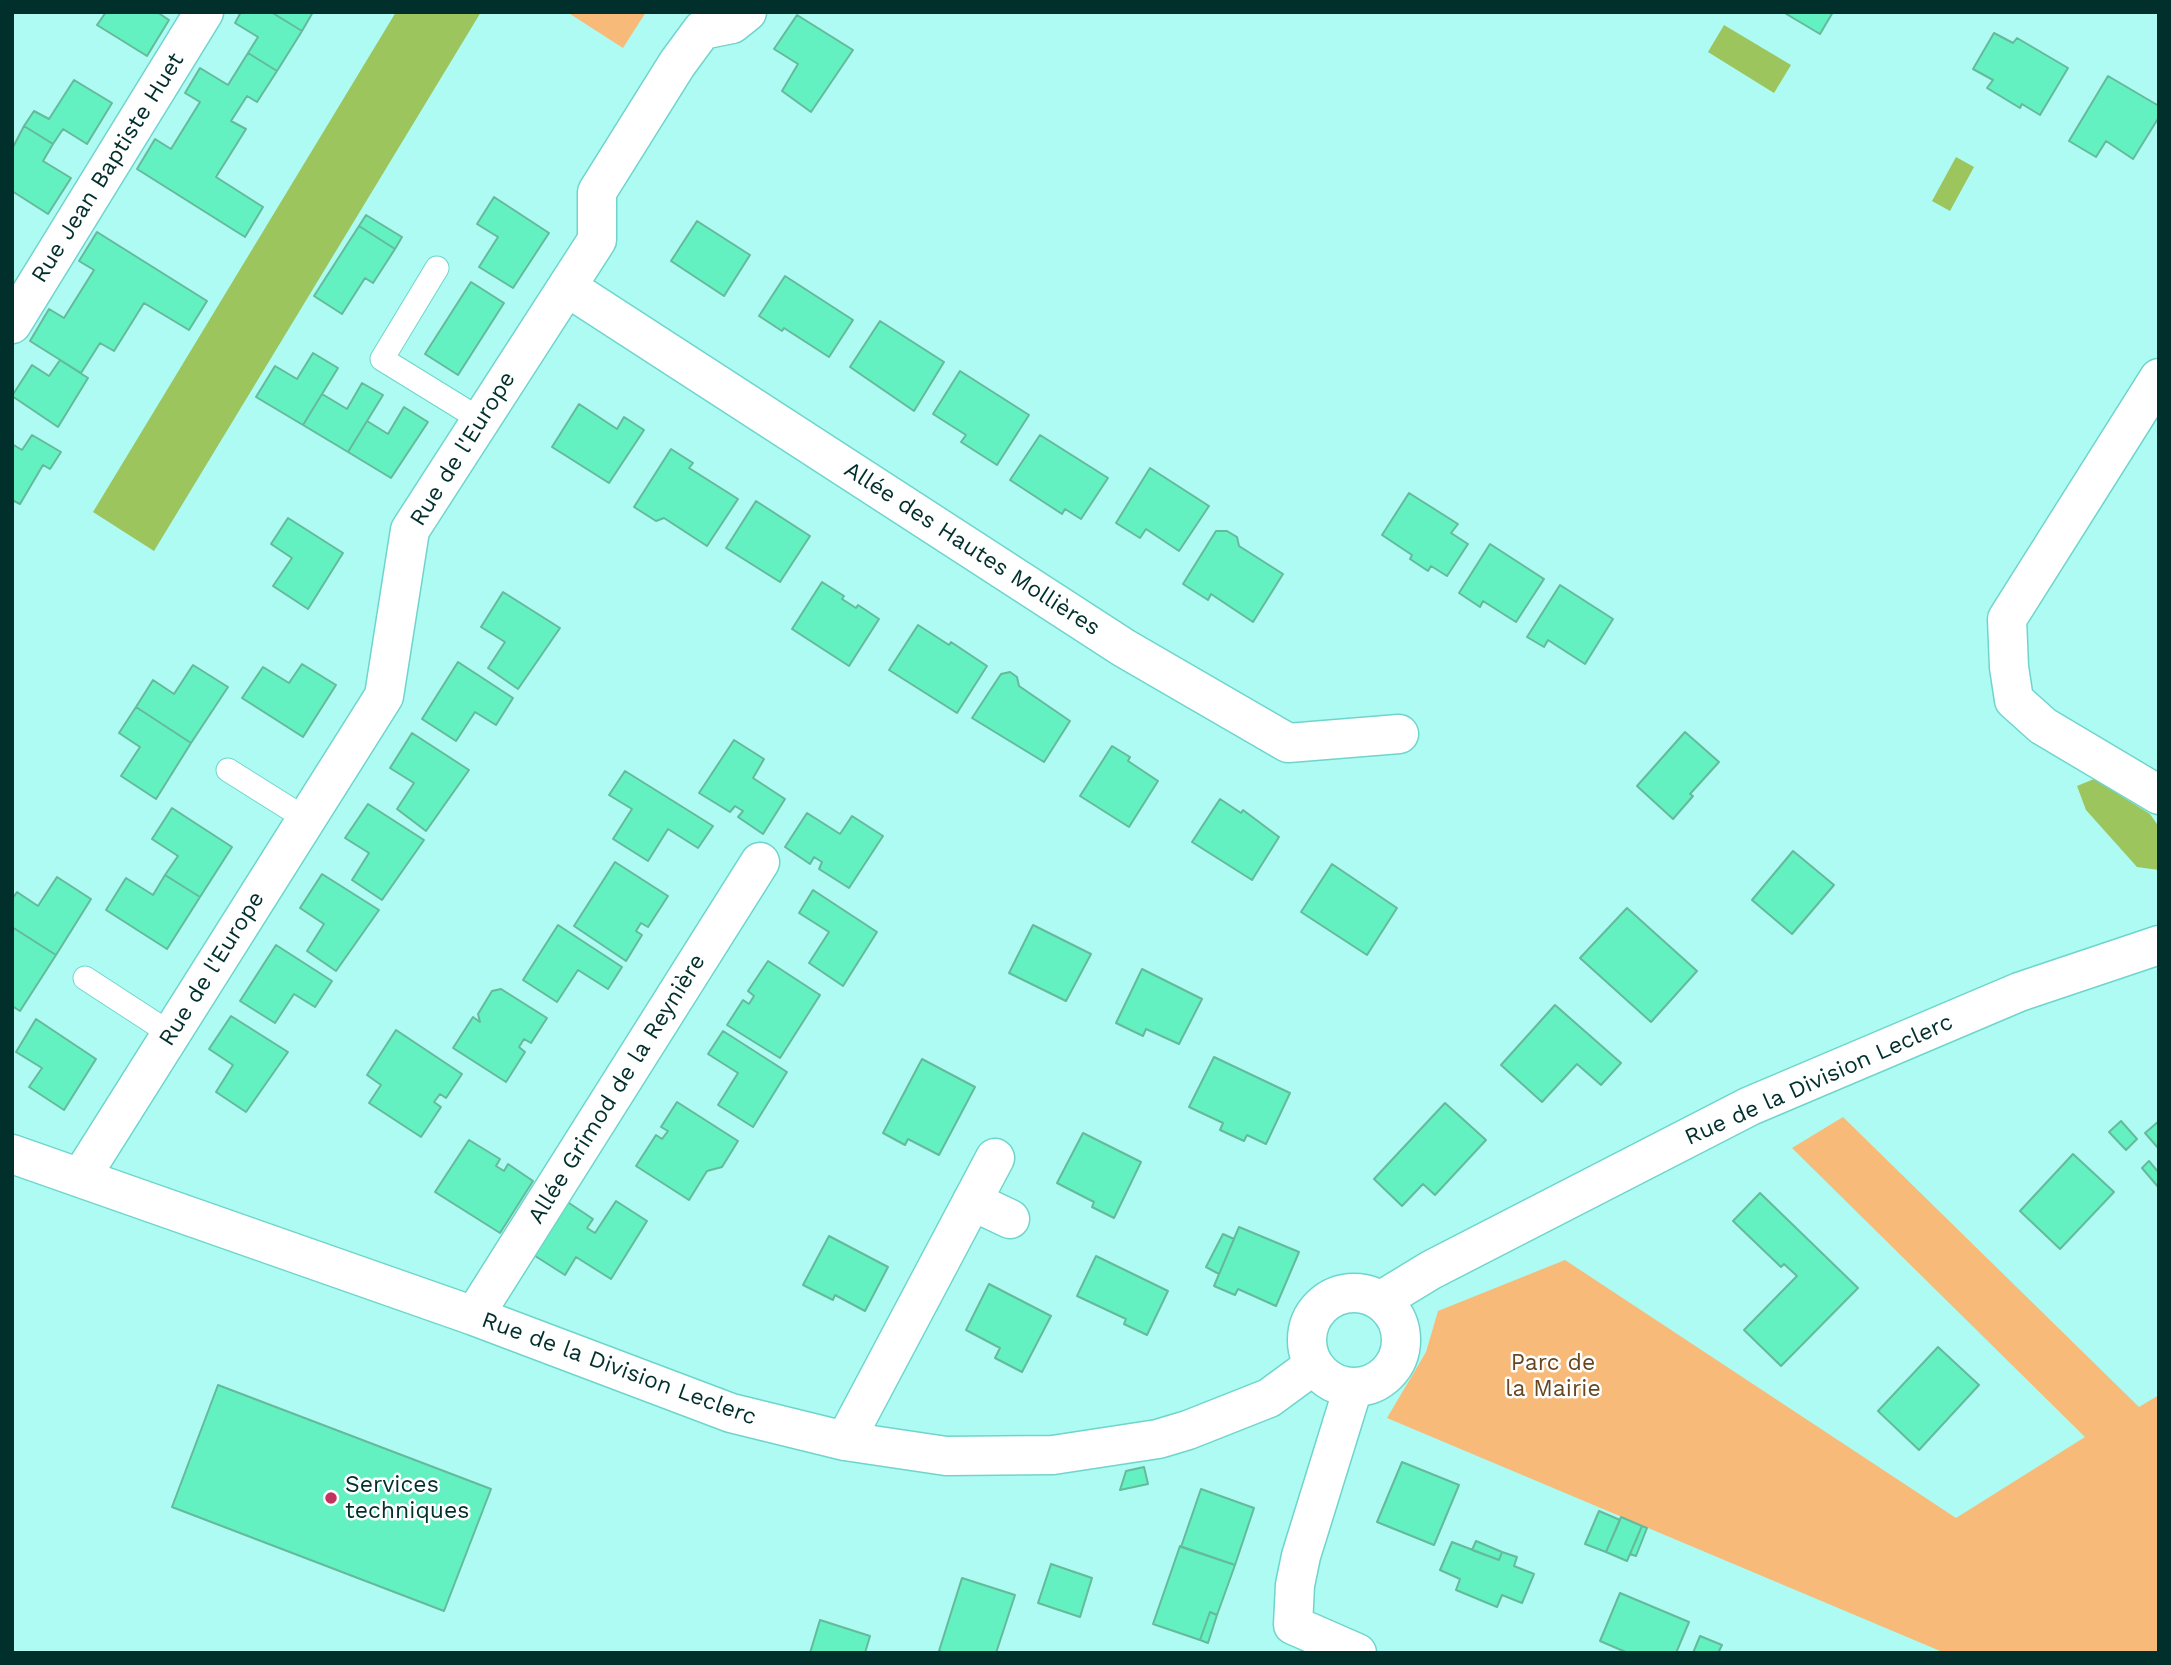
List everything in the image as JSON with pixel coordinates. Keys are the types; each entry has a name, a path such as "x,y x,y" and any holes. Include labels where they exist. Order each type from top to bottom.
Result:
{"street":[{"name":"Rue Jean Baptiste Huet","path":"12,324 204,12"},
{"name":"Rue de l'Europe","path":"81,1177 384,696 410,530 597,240 597,192 677,64 702,30 732,24 747,12"},
{"name":"Allée des Hautes Mollières","path":"567,287 1124,648 1288,743 1399,734"},
{"path":"2159,378 2007,620 2009,667 2014,700 2043,726 2159,795"},
{"name":"Allée Grimod de la Reynière","path":"474,1316 760,862"},
{"name":"Rue de la Division Leclerc","path":"1380,1301 1432,1270 1750,1106 2019,992 2159,945"},
{"name":"Rue de la Division Leclerc","path":"12,1154 474,1316 731,1413 845,1441 946,1457 1053,1455 1158,1438 1188,1430 1269,1398 1314,1365"},
{"path":"845,1441 995,1158"},
{"path":"972,1201 1010,1219"},
{"path":"1351,1293 1380,1301 1391,1312 1398,1325 1401,1340 1399,1354 1392,1368 1382,1378 1353,1388 1338,1385 1324,1377 1314,1365 1308,1350 1307,1334 1312,1319 1321,1306 1335,1297 1351,1293"},
{"path":"1353,1388 1301,1556 1288,1639 1357,1653"}],"lane":[{"path":"437,268 382,359 481,419"},
{"path":"228,770 306,819"},
{"path":"85,978 172,1034"}],"green space":[{"path":"567,12 646,12 623,48"},
{"name":"Parc de la Mairie","path":"1843,1117 2139,1407 2159,1395 2159,1653 1945,1653 1387,1418 1426,1352 1438,1311 1565,1260 1956,1518 2085,1437 1792,1148"}],"shaded area":[{"path":"396,12 481,12 154,551 93,512"},
{"path":"1724,25 1791,65 1774,93 1708,52"},
{"path":"1956,157 1974,167 1950,211 1932,201"},
{"path":"2094,779 2150,814 2159,827 2159,870 2137,867 2086,810 2077,786"}],"building":[{"path":"106,12 157,12 169,20 147,56 97,25"},
{"path":"241,12 271,12 302,31 277,71 248,53 258,37 235,23"},
{"path":"271,12 313,12 302,31"},
{"path":"1783,12 1833,12 1820,34"},
{"path":"797,15 853,50 811,112 782,91 798,64 774,49"},
{"path":"1994,33 2013,43 2017,38 2068,68 2040,115 2022,104 2020,108 1987,88 1993,80 1973,69"},
{"path":"248,53 277,71 257,102 247,96 231,121 246,129 216,177 263,207 245,237 137,169 155,139 171,149 200,102 185,93 200,68 228,85"},
{"path":"2108,76 2159,106 2159,117 2133,159 2106,141 2096,157 2069,141"},
{"path":"74,80 112,103 87,144 63,129 53,144 24,126 34,111 49,119"},
{"path":"24,126 53,144 43,161 71,178 48,214 12,191 12,149"},
{"path":"494,197 549,233 513,288 479,267 498,237 477,224"},
{"path":"366,215 402,237 395,249 359,226"},
{"path":"697,221 750,255 724,296 671,261"},
{"path":"359,226 395,249 373,283 365,278 342,314 314,296"},
{"path":"97,232 207,301 189,330 144,303 114,351 100,343 81,373 30,341 49,309 64,318 94,270 79,261"},
{"path":"785,276 853,320 829,357 784,328 782,331 759,316"},
{"path":"471,282 504,303 458,375 425,354"},
{"path":"880,321 944,362 914,411 850,367"},
{"path":"313,353 338,368 303,425 256,397 275,366 297,379"},
{"path":"60,360 88,378 58,427 12,396 32,365 49,376"},
{"path":"960,371 1029,415 997,465 961,442 966,435 933,414"},
{"path":"362,383 383,395 348,452 303,425 322,394 347,409"},
{"path":"579,404 617,429 624,417 644,430 609,483 552,447"},
{"path":"404,407 428,422 391,478 348,452 367,421 388,434"},
{"path":"32,435 61,452 50,469 43,465 20,504 12,500 12,444 22,450"},
{"path":"1040,435 1108,478 1081,519 1065,509 1062,514 1010,480"},
{"path":"671,449 693,463 689,468 738,499 707,546 664,518 656,521 634,507"},
{"path":"1150,468 1209,506 1179,551 1146,529 1140,538 1116,523"},
{"path":"1409,493 1458,524 1451,533 1468,544 1447,576 1431,566 1428,571 1410,559 1412,555 1382,535"},
{"path":"756,501 810,536 780,582 726,548"},
{"path":"288,518 343,553 308,609 273,586 292,558 271,544"},
{"path":"1216,531 1227,531 1237,537 1239,546 1283,574 1253,622 1211,594 1208,600 1183,584"},
{"path":"1490,544 1544,579 1516,622 1483,601 1480,607 1459,593"},
{"path":"822,582 844,596 842,599 856,608 858,605 879,619 849,666 792,629"},
{"path":"1560,585 1613,619 1585,664 1548,640 1544,647 1527,637"},
{"path":"503,592 560,628 518,689 488,668 505,642 481,627"},
{"path":"918,625 949,645 951,642 987,666 957,713 889,670"},
{"path":"458,662 513,698 496,725 475,712 456,741 422,719"},
{"path":"302,664 336,685 303,737 242,698 263,667 289,683"},
{"path":"193,665 228,687 191,743 136,707 153,680 174,694"},
{"path":"1010,672 1017,677 1019,686 1070,721 1044,762 972,718 1001,674"},
{"path":"136,707 191,743 156,799 121,776 140,747 119,733"},
{"path":"1685,732 1719,762 1690,794 1693,796 1673,819 1637,786"},
{"path":"412,733 469,770 426,831 397,809 414,783 390,768"},
{"path":"734,740 764,759 753,778 785,799 763,834 738,817 743,811 735,806 730,812 699,793"},
{"path":"1112,746 1130,757 1128,761 1158,781 1129,827 1080,796"},
{"path":"625,771 713,826 698,848 668,829 648,861 613,839 632,809 609,795"},
{"path":"1220,799 1241,813 1243,810 1279,837 1252,880 1192,842"},
{"path":"368,804 424,840 382,900 352,880 369,853 345,838"},
{"path":"172,808 232,847 200,897 165,875 178,856 152,839"},
{"path":"807,813 840,834 852,816 883,836 849,888 819,869 822,862 814,857 810,864 785,847"},
{"path":"1793,851 1834,885 1792,934 1752,900"},
{"path":"615,862 668,896 648,927 641,923 636,931 642,935 626,961 574,926"},
{"path":"1332,864 1397,908 1367,955 1301,912"},
{"path":"322,874 379,910 336,971 307,951 324,924 300,908"},
{"path":"165,875 200,897 167,949 106,910 126,878 153,895"},
{"path":"57,877 91,899 56,955 12,927 12,899 17,892 38,906"},
{"path":"813,890 877,932 843,986 809,963 829,932 799,913"},
{"path":"1627,908 1697,971 1651,1022 1580,958"},
{"path":"558,925 622,967 608,989 578,970 557,1002 523,980"},
{"path":"1033,925 1091,954 1066,1001 1009,973"},
{"path":"12,927 56,955 20,1011 12,1006"},
{"path":"276,945 332,981 315,1007 294,994 275,1023 240,1001"},
{"path":"768,961 820,995 780,1058 727,1025 743,1000 749,1004 754,996 748,991"},
{"path":"1142,969 1202,999 1179,1044 1146,1029 1143,1036 1116,1023"},
{"path":"501,989 547,1018 531,1043 524,1039 519,1047 525,1052 506,1082 453,1048 473,1017 480,1022 478,1014 492,991"},
{"path":"1555,1005 1621,1063 1601,1085 1577,1064 1542,1102 1501,1065"},
{"path":"231,1016 288,1052 246,1112 216,1092 233,1065 209,1049"},
{"path":"36,1019 96,1059 64,1110 29,1087 42,1068 16,1052"},
{"path":"396,1030 462,1074 446,1098 440,1094 434,1102 441,1107 421,1137 369,1103 381,1085 367,1075"},
{"path":"723,1031 787,1072 753,1127 718,1105 738,1073 708,1054"},
{"path":"1214,1057 1290,1093 1266,1144 1247,1135 1244,1141 1220,1130 1223,1123 1189,1107"},
{"path":"922,1059 975,1087 939,1155 908,1139 905,1145 883,1133"},
{"path":"677,1102 738,1141 722,1167 707,1171 689,1200 636,1166 656,1135 662,1139 668,1131 661,1127"},
{"path":"1445,1103 1486,1140 1435,1195 1423,1184 1402,1206 1374,1179"},
{"path":"2121,1121 2137,1139 2126,1150 2109,1132"},
{"path":"2159,1121 2159,1149 2145,1133"},
{"path":"1083,1133 1141,1162 1114,1218 1092,1207 1094,1202 1057,1183"},
{"path":"469,1140 500,1159 496,1166 504,1171 508,1164 533,1181 500,1233 435,1192"},
{"path":"2073,1154 2114,1192 2060,1249 2020,1211"},
{"path":"2149,1161 2159,1173 2159,1188 2142,1168"},
{"path":"1760,1193 1858,1288 1781,1366 1744,1330 1797,1276 1784,1264 1781,1267 1733,1221"},
{"path":"566,1201 593,1219 587,1228 595,1233 616,1201 647,1221 611,1279 576,1257 565,1275 532,1254"},
{"path":"1239,1227 1299,1252 1276,1306 1238,1289 1235,1295 1214,1286"},
{"path":"1223,1234 1234,1239 1219,1274 1206,1267"},
{"path":"829,1236 888,1267 865,1311 835,1295 833,1300 803,1285"},
{"path":"1096,1256 1168,1291 1147,1335 1124,1324 1126,1319 1077,1296"},
{"path":"989,1284 1051,1316 1022,1372 995,1358 1000,1348 966,1330"},
{"path":"1938,1347 1979,1385 1919,1450 1878,1411"},
{"name":"Services techniques","path":"218,1385 491,1489 444,1611 172,1507"},
{"path":"1402,1462 1459,1485 1434,1545 1377,1522"},
{"path":"1144,1467 1148,1484 1120,1490 1126,1471"},
{"path":"1201,1489 1254,1508 1235,1565 1181,1547"},
{"path":"1599,1511 1620,1520 1606,1552 1585,1544"},
{"path":"1621,1517 1642,1526 1627,1561 1606,1552"},
{"path":"1642,1526 1647,1528 1636,1556 1630,1554"},
{"path":"1476,1541 1502,1552 1499,1560 1472,1550"},
{"path":"1452,1542 1499,1560 1502,1552 1517,1557 1514,1566 1534,1574 1522,1603 1502,1595 1497,1607 1456,1590 1460,1579 1440,1570"},
{"path":"1180,1546 1235,1565 1217,1615 1210,1612 1200,1640 1153,1624"},
{"path":"1051,1564 1092,1578 1080,1617 1038,1603"},
{"path":"962,1578 1015,1595 996,1653 939,1651"},
{"path":"1620,1593 1689,1622 1676,1653 1628,1653 1600,1641"},
{"path":"1210,1612 1217,1615 1208,1643 1200,1640"},
{"path":"820,1620 870,1636 865,1653 810,1653"},
{"path":"1700,1636 1722,1645 1719,1651 1722,1653 1693,1653"}],"place":[{"name":"Services techniques","path":"331,1498"}]}
